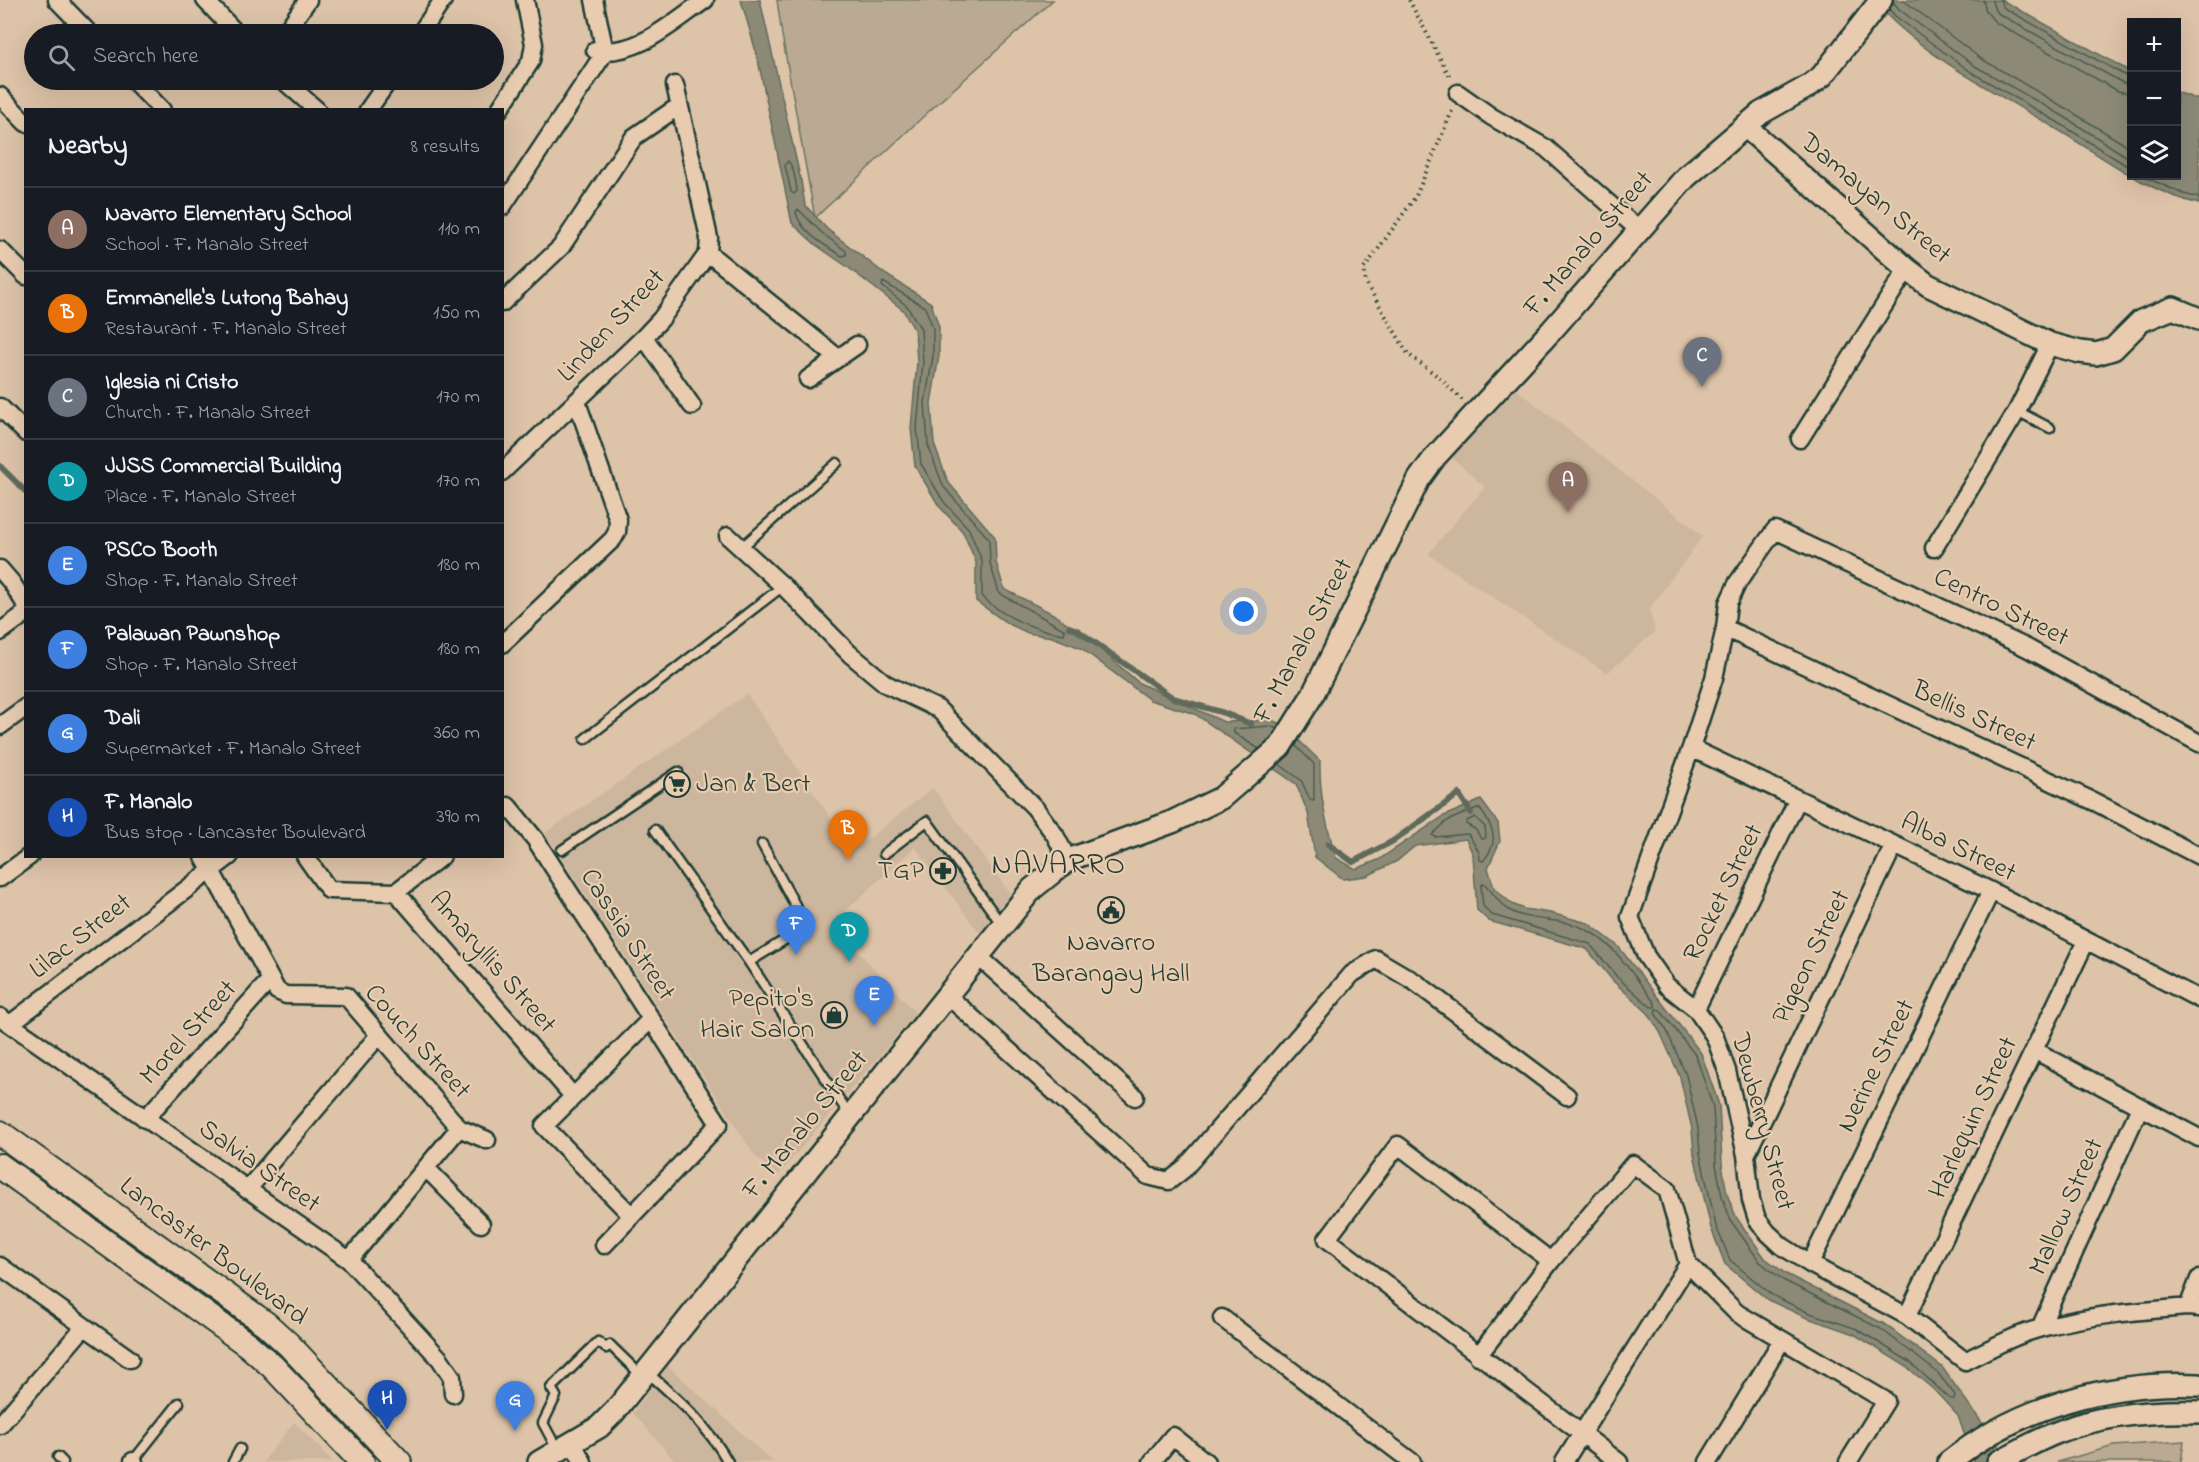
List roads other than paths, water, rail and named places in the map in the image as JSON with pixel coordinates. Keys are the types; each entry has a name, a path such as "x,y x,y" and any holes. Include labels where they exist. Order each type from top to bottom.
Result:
{"main road":[{"name":"Lancaster Boulevard","path":"0,1133 266,1324 288,1344 399,1462"},
{"name":"Lancaster Boulevard","path":"0,1166 248,1345 272,1366 362,1462"}],"street":[{"path":"57,0 80,24"},
{"path":"205,0 228,24"},
{"path":"291,24 308,0"},
{"path":"427,24 443,0"},
{"path":"500,108 531,61 534,44 525,0"},
{"path":"504,204 599,50 594,0"},
{"path":"599,50 623,50 639,45 705,0"},
{"name":"F. Manalo Street","path":"539,1462 572,1452 615,1411 1032,889 1068,860 1172,822 1221,798 1280,747 1317,687 1419,479 1434,457 1476,414 1686,177 1745,126 1772,106 1809,86 1822,76 1881,0"},
{"path":"675,86 709,238 708,253 838,358"},
{"path":"143,90 160,108"},
{"path":"294,90 315,108"},
{"path":"369,108 382,90"},
{"path":"1458,93 1492,117 1546,148 1640,231"},
{"path":"0,96 24,121"},
{"path":"504,301 561,247 634,137 680,106"},
{"name":"Damayan Street","path":"1745,126 1928,285 2050,344 2096,354 2113,349 2140,321 2160,312 2173,308 2199,319"},
{"path":"0,250 24,274"},
{"name":"Linden Street","path":"504,470 661,319 708,253"},
{"path":"1800,439 1907,269"},
{"path":"644,337 692,406"},
{"path":"1935,548 2017,411 2050,344"},
{"path":"808,379 857,345"},
{"path":"504,642 613,539 617,532 618,520 577,402"},
{"path":"0,407 24,431"},
{"name":"Dewberry Street","path":"1775,530 1738,582 1728,603 1714,678 1630,917 1646,956 1667,986 1696,1009 1715,1037 1727,1071 1746,1155 1751,1200 1757,1219 1782,1246 1810,1264 1907,1316 1965,1361 2003,1342 2040,1328 2112,1314 2194,1307"},
{"name":"Centro Street","path":"1775,530 2027,648 2199,743"},
{"path":"728,536 783,586 850,654 886,684 938,709 1035,808 1055,835 1068,860"},
{"path":"0,569 24,603"},
{"path":"0,632 24,614"},
{"name":"Bellis Street","path":"1725,628 2095,802 2199,856"},
{"path":"0,726 24,708"},
{"name":"Alba Street","path":"1691,748 1991,891 2199,999"},
{"name":"Rocket Street","path":"1696,1009 1798,799"},
{"name":"Cassia Street","path":"506,809 535,839 719,1124 632,1216"},
{"name":"Pigeon Street","path":"1746,1155 1894,845"},
{"path":"0,878 27,858"},
{"name":"Lilac Street","path":"5,1020 207,863 223,858"},
{"name":"Amaryllis Street","path":"306,858 329,890 396,892 573,1096"},
{"path":"396,892 439,858"},
{"name":"Couch Street","path":"207,863 277,991 286,995 346,996 459,1128 487,1140"},
{"name":"Nerine Street","path":"1810,1264 1991,891"},
{"name":"Harlequin Street","path":"1907,1316 2086,941"},
{"path":"978,956 1135,1097"},
{"path":"947,994 1148,1176 1169,1181 1183,1170 1352,974 1376,959 1415,982 1567,1096"},
{"name":"Morel Street","path":"145,1119 270,980"},
{"path":"604,1245 632,1216 544,1126 651,1019"},
{"name":"Salvia Street","path":"5,1020 349,1260 440,1359 452,1377 453,1394"},
{"path":"247,1190 379,1035"},
{"path":"2034,1050 2199,1138"},
{"name":"Mallow Street","path":"2040,1328 2140,1107"},
{"path":"349,1260 459,1128"},
{"path":"1551,1261 1398,1145 1327,1239 1618,1462"},
{"path":"1478,1356 1551,1261 1633,1164 1667,1189 1688,1264 1737,1313 1887,1401 1848,1462"},
{"path":"427,1169 481,1224"},
{"path":"1564,1462 1688,1264"},
{"path":"0,1266 130,1359"},
{"path":"2194,1307 2199,1279"},
{"path":"1222,1318 1412,1462"},
{"path":"0,1425 84,1327"},
{"path":"1708,1462 1782,1340"},
{"path":"1954,1457 1991,1433 2044,1409 2080,1396 2136,1386 2199,1384"},
{"path":"1998,1462 2060,1431 2086,1422 2149,1413 2199,1412"},
{"path":"1152,1462 1173,1436 1206,1462"}],"lane":[{"path":"2017,411 2050,428"},
{"path":"742,547 837,463"},
{"path":"585,739 783,586"},
{"path":"562,850 678,772"},
{"path":"884,854 927,821 1003,925"},
{"path":"655,830 749,962 850,1116"},
{"path":"762,844 800,914"},
{"path":"749,962 799,931"},
{"path":"572,1452 543,1423 556,1396 550,1388 598,1342 606,1348 610,1345 700,1420 728,1462"},
{"path":"134,1462 178,1403"},
{"path":"233,1462 240,1449"}],"water":[{"path":"741,0 760,0 805,205 827,229 885,274 931,303 939,327 939,356 931,403 934,444 948,482 995,537 996,562 1004,589 1053,614 1089,639 1139,683 1224,722 1271,720 1283,725 1320,761 1322,799 1336,858 1356,869 1378,860 1444,816 1481,800 1498,823 1500,841 1488,868 1494,888 1512,904 1524,909 1588,923 1618,946 1701,1053 1719,1105 1722,1164 1727,1194 1736,1217 1765,1258 1786,1274 1884,1324 1942,1367 2010,1462 1974,1462 1958,1416 1934,1390 1907,1367 1854,1334 1805,1317 1768,1300 1725,1264 1711,1228 1680,1077 1660,1032 1648,1013 1613,981 1587,949 1489,921 1477,910 1473,855 1466,839 1415,846 1397,861 1367,876 1343,879 1315,857 1308,813 1296,784 1195,714 1150,700 1081,648 1052,637 1028,633 1007,623 976,601 976,562 963,532 939,506 915,466 911,428 917,362 915,331 903,310 816,245 792,223 757,55"},
{"path":"1873,0 2002,0 2127,70 2127,173 1959,71 1935,55 1892,20"},
{"path":"2181,93 2199,100 2199,204 2160,191 2139,180 2181,180"}],"waterway":[{"path":"0,466 24,490"},
{"path":"1069,627 1077,630 1173,698 1224,713 1251,724"},
{"path":"1328,844 1353,862 1393,841 1459,794 1471,813"}],"place":[{"name":"Iglesia ni Cristo","path":"1702,387"},
{"name":"Navarro Elementary School","path":"1568,512"},
{"name":"Jan & Bert","path":"677,784"},
{"name":"Emmanelle's Lutong Bahay","path":"848,860"},
{"name":"TGP","path":"943,871"},
{"name":"Navarro Barangay Hall","path":"1111,910"},
{"name":"Palawan Pawnshop","path":"796,955"},
{"name":"JJSS Commercial Building","path":"849,962"},
{"name":"Pepito's Hair Salon","path":"834,1015"},
{"name":"PSCO Booth","path":"874,1026"},
{"name":"F. Manalo","path":"387,1430"},
{"name":"Dali","path":"515,1431"}],"district":[{"name":"NAVARRO","path":"1059,866"}]}
